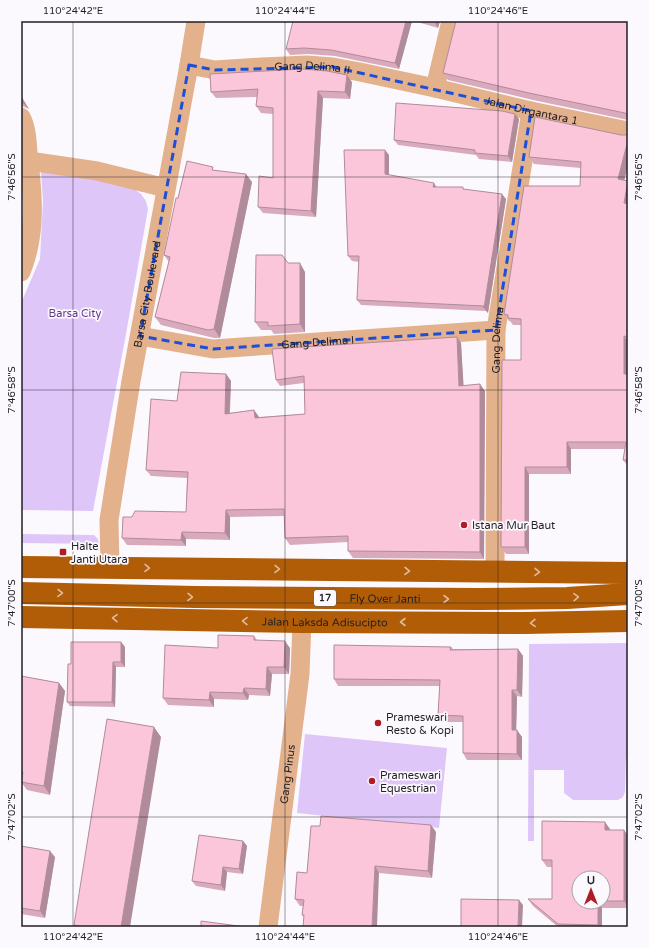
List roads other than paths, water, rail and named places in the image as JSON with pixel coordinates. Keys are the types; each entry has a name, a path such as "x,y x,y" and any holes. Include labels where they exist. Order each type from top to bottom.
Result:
{"highway":[{"path":"21,568 628,573"},
{"name":"Fly Over Janti","path":"21,592 195,597 477,599 567,598 628,594"},
{"name":"Jalan Laksda Adisucipto","path":"21,615 51,617 302,622 525,623 628,621"}],"street":[{"name":"Barsa City Boulevard","path":"110,568 109,520 129,397 196,21"},
{"path":"435,88 451,21"},
{"name":"Gang Delima II","path":"189,65 215,70 307,65 332,67 435,88"},
{"name":"Jalan Dirgantara 1","path":"435,88 531,111 628,131"},
{"name":"Gang Delima","path":"495,571 496,330 531,111"},
{"path":"21,272 29,248 32,230 33,204 29,161 22,121"},
{"path":"29,161 97,171 166,188"},
{"name":"Gang Delima I","path":"140,336 213,349 496,330"},
{"name":"Gang Pinus","path":"268,927 300,674 302,622"}],"place":[{"name":"Istana Mur Baut","path":"464,525"},
{"name":"Halte Janti Utara","path":"63,552"},
{"name":"Prameswari Resto & Kopi","path":"378,723"},
{"name":"Prameswari Equestrian","path":"372,781"}],"park label":[{"name":"Barsa City","path":"75,313"}]}
